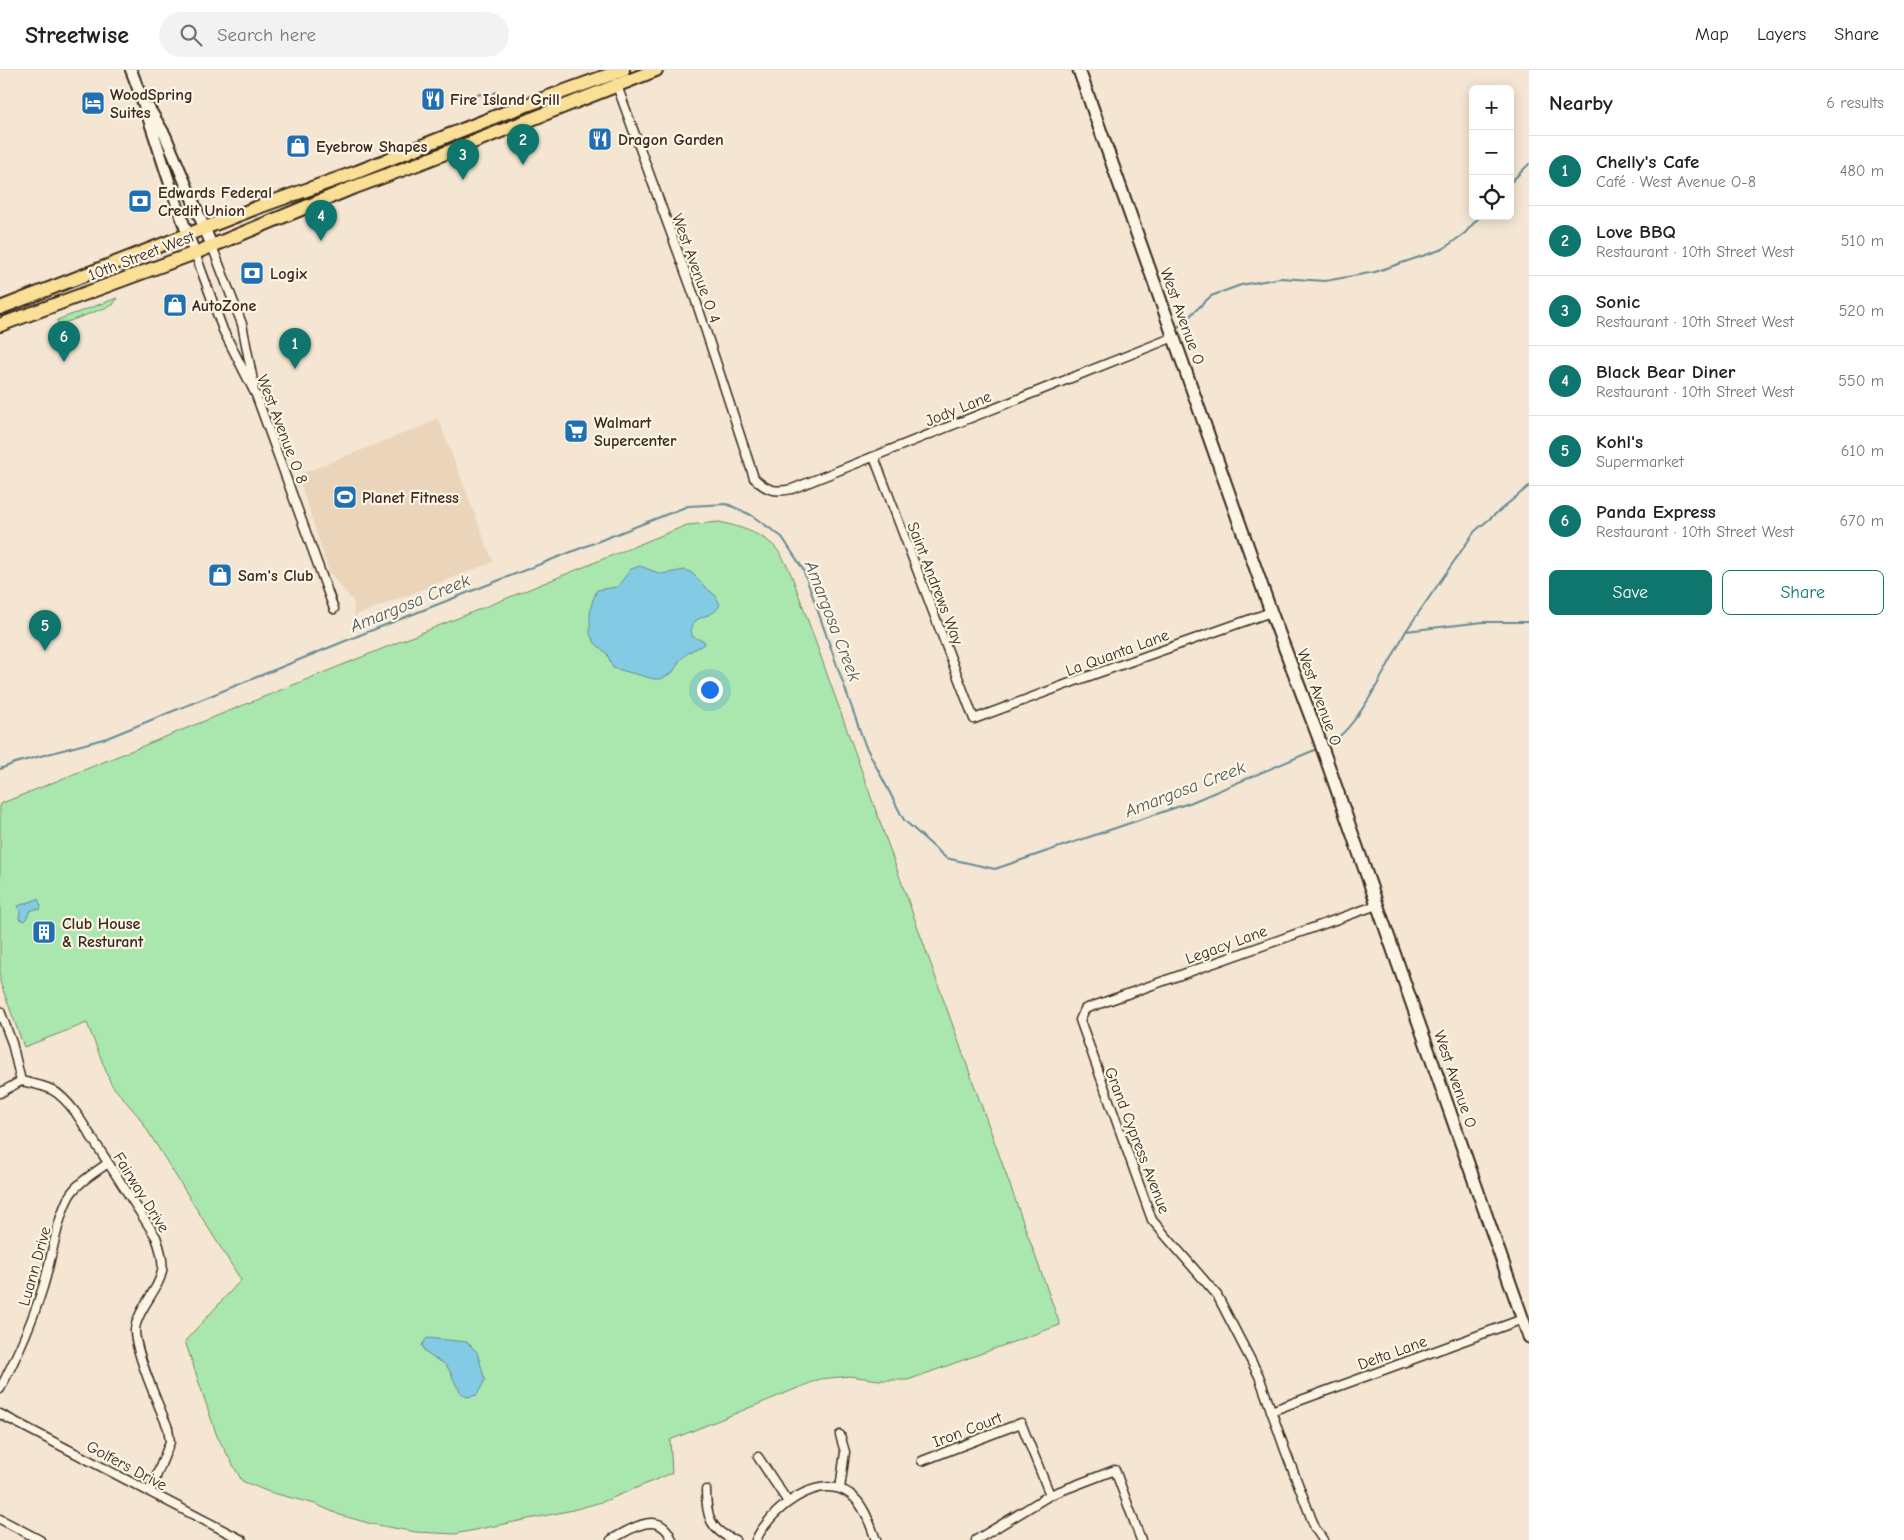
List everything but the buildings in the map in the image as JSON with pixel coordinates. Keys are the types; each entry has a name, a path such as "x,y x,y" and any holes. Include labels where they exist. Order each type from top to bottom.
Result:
{"main road":[{"name":"10th Street West","path":"0,308 484,122 616,75 656,70"},
{"name":"West Avenue O","path":"1079,70 1271,612 1321,746 1529,1337"},
{"name":"10th Street West","path":"0,325 195,253 412,165 616,75"},
{"path":"412,165 416,156 479,131 484,122"},
{"path":"16,302 21,318"}],"street":[{"name":"West Avenue O 8","path":"131,70 187,235 224,330 256,395 334,609"},
{"name":"West Avenue O 4","path":"616,75 697,304 754,478"},
{"name":"West Avenue O 8","path":"140,92 165,135 212,246"},
{"path":"212,246 242,324 256,395"},
{"name":"Jody Lane","path":"754,478 768,490 780,492 792,489 1174,337"},
{"name":"Saint Andrews Way","path":"874,457 974,719"},
{"name":"La Quanta Lane","path":"974,719 1271,612"},
{"name":"Legacy Lane","path":"1085,1009 1377,905"},
{"name":"Grand Cypress Avenue","path":"1085,1009 1080,1020 1088,1046 1152,1220 1217,1295 1259,1376 1315,1528 1323,1540"},
{"path":"0,1011 12,1043 21,1081 0,1093"},
{"name":"Fairway Drive","path":"21,1081 46,1086 63,1096 76,1112 156,1237 162,1254 163,1269 159,1283 138,1316 135,1330 137,1346 168,1428 170,1442 150,1492"},
{"name":"Luann Drive","path":"0,1389 28,1334 44,1286 64,1211 71,1194 78,1185 108,1163"},
{"name":"Delta Lane","path":"1271,1410 1523,1319"},
{"name":"Golfers Drive","path":"0,1414 242,1540"},
{"name":"Iron Court","path":"922,1461 1021,1423 1050,1496"},
{"path":"840,1435 846,1452 840,1489"},
{"path":"758,1456 788,1502"},
{"path":"976,1540 1050,1496 1115,1470 1141,1540"},
{"path":"756,1540 761,1529 772,1515 788,1502 809,1491 827,1487 849,1493 859,1502 876,1540"},
{"path":"706,1490 706,1507 713,1526 726,1536 736,1540"},
{"path":"0,1519 40,1540"},
{"path":"611,1540 638,1524 652,1523 661,1525 670,1537"}],"shaded area":[{"path":"436,418 440,423 493,562 354,616 353,601 329,572 298,475 425,425"}],"green space":[{"path":"117,298 113,305 59,325 57,320"},
{"path":"719,522 747,530 768,541 779,552 791,574 1060,1325 908,1380 879,1380 849,1376 820,1379 670,1440 672,1473 605,1501 573,1510 455,1534 416,1532 372,1524 340,1515 315,1504 269,1492 242,1481 217,1436 185,1341 241,1280 139,1117 111,1084 87,1023 24,1047 0,982 0,804 687,525"}],"water":[{"path":"640,566 661,574 685,570 692,573 716,596 720,605 712,613 694,622 691,631 693,637 704,641 705,644 689,652 680,660 673,672 661,679 654,679 613,668 607,654 595,643 590,634 592,602 597,590 617,587 631,569"},
{"path":"38,899 41,906 40,910 30,911 25,921 19,919 20,912 18,906"},
{"path":"427,1338 467,1342 477,1352 485,1380 477,1395 467,1397 463,1394 448,1368 442,1362 427,1354 422,1345"}],"waterway":[{"path":"472,97 480,94 490,96 496,92"},
{"path":"1514,179 1529,164"},
{"path":"1177,328 1211,296 1241,285 1281,278 1325,281 1375,272 1443,249 1465,233 1476,220"},
{"path":"1406,631 1475,531 1529,486"},
{"name":"Amargosa Creek","path":"0,769 15,763 107,738 365,633 688,506 727,504 751,515 782,537 803,569 865,745 904,820 946,858 995,869 1192,802 1317,749"},
{"name":"Amargosa Creek","path":"1326,745 1349,727 1360,712 1382,677 1406,631 1483,622 1529,622"}],"place":[{"name":"Fire Island Grill","path":"433,99"},
{"name":"WoodSpring Suites","path":"93,103"},
{"name":"Dragon Garden","path":"600,139"},
{"name":"Eyebrow Shapes","path":"298,146"},
{"name":"Love BBQ","path":"523,165"},
{"name":"Sonic","path":"463,180"},
{"name":"Edwards Federal Credit Union","path":"140,201"},
{"name":"Black Bear Diner","path":"321,241"},
{"name":"Logix","path":"252,273"},
{"name":"AutoZone","path":"175,305"},
{"name":"Panda Express","path":"64,362"},
{"name":"Chelly's Cafe","path":"295,369"},
{"name":"Walmart Supercenter","path":"576,431"},
{"name":"Planet Fitness","path":"345,497"},
{"name":"Sam's Club","path":"220,575"},
{"name":"Kohl's","path":"45,651"},
{"name":"Club House & Resturant","path":"44,932"}]}
